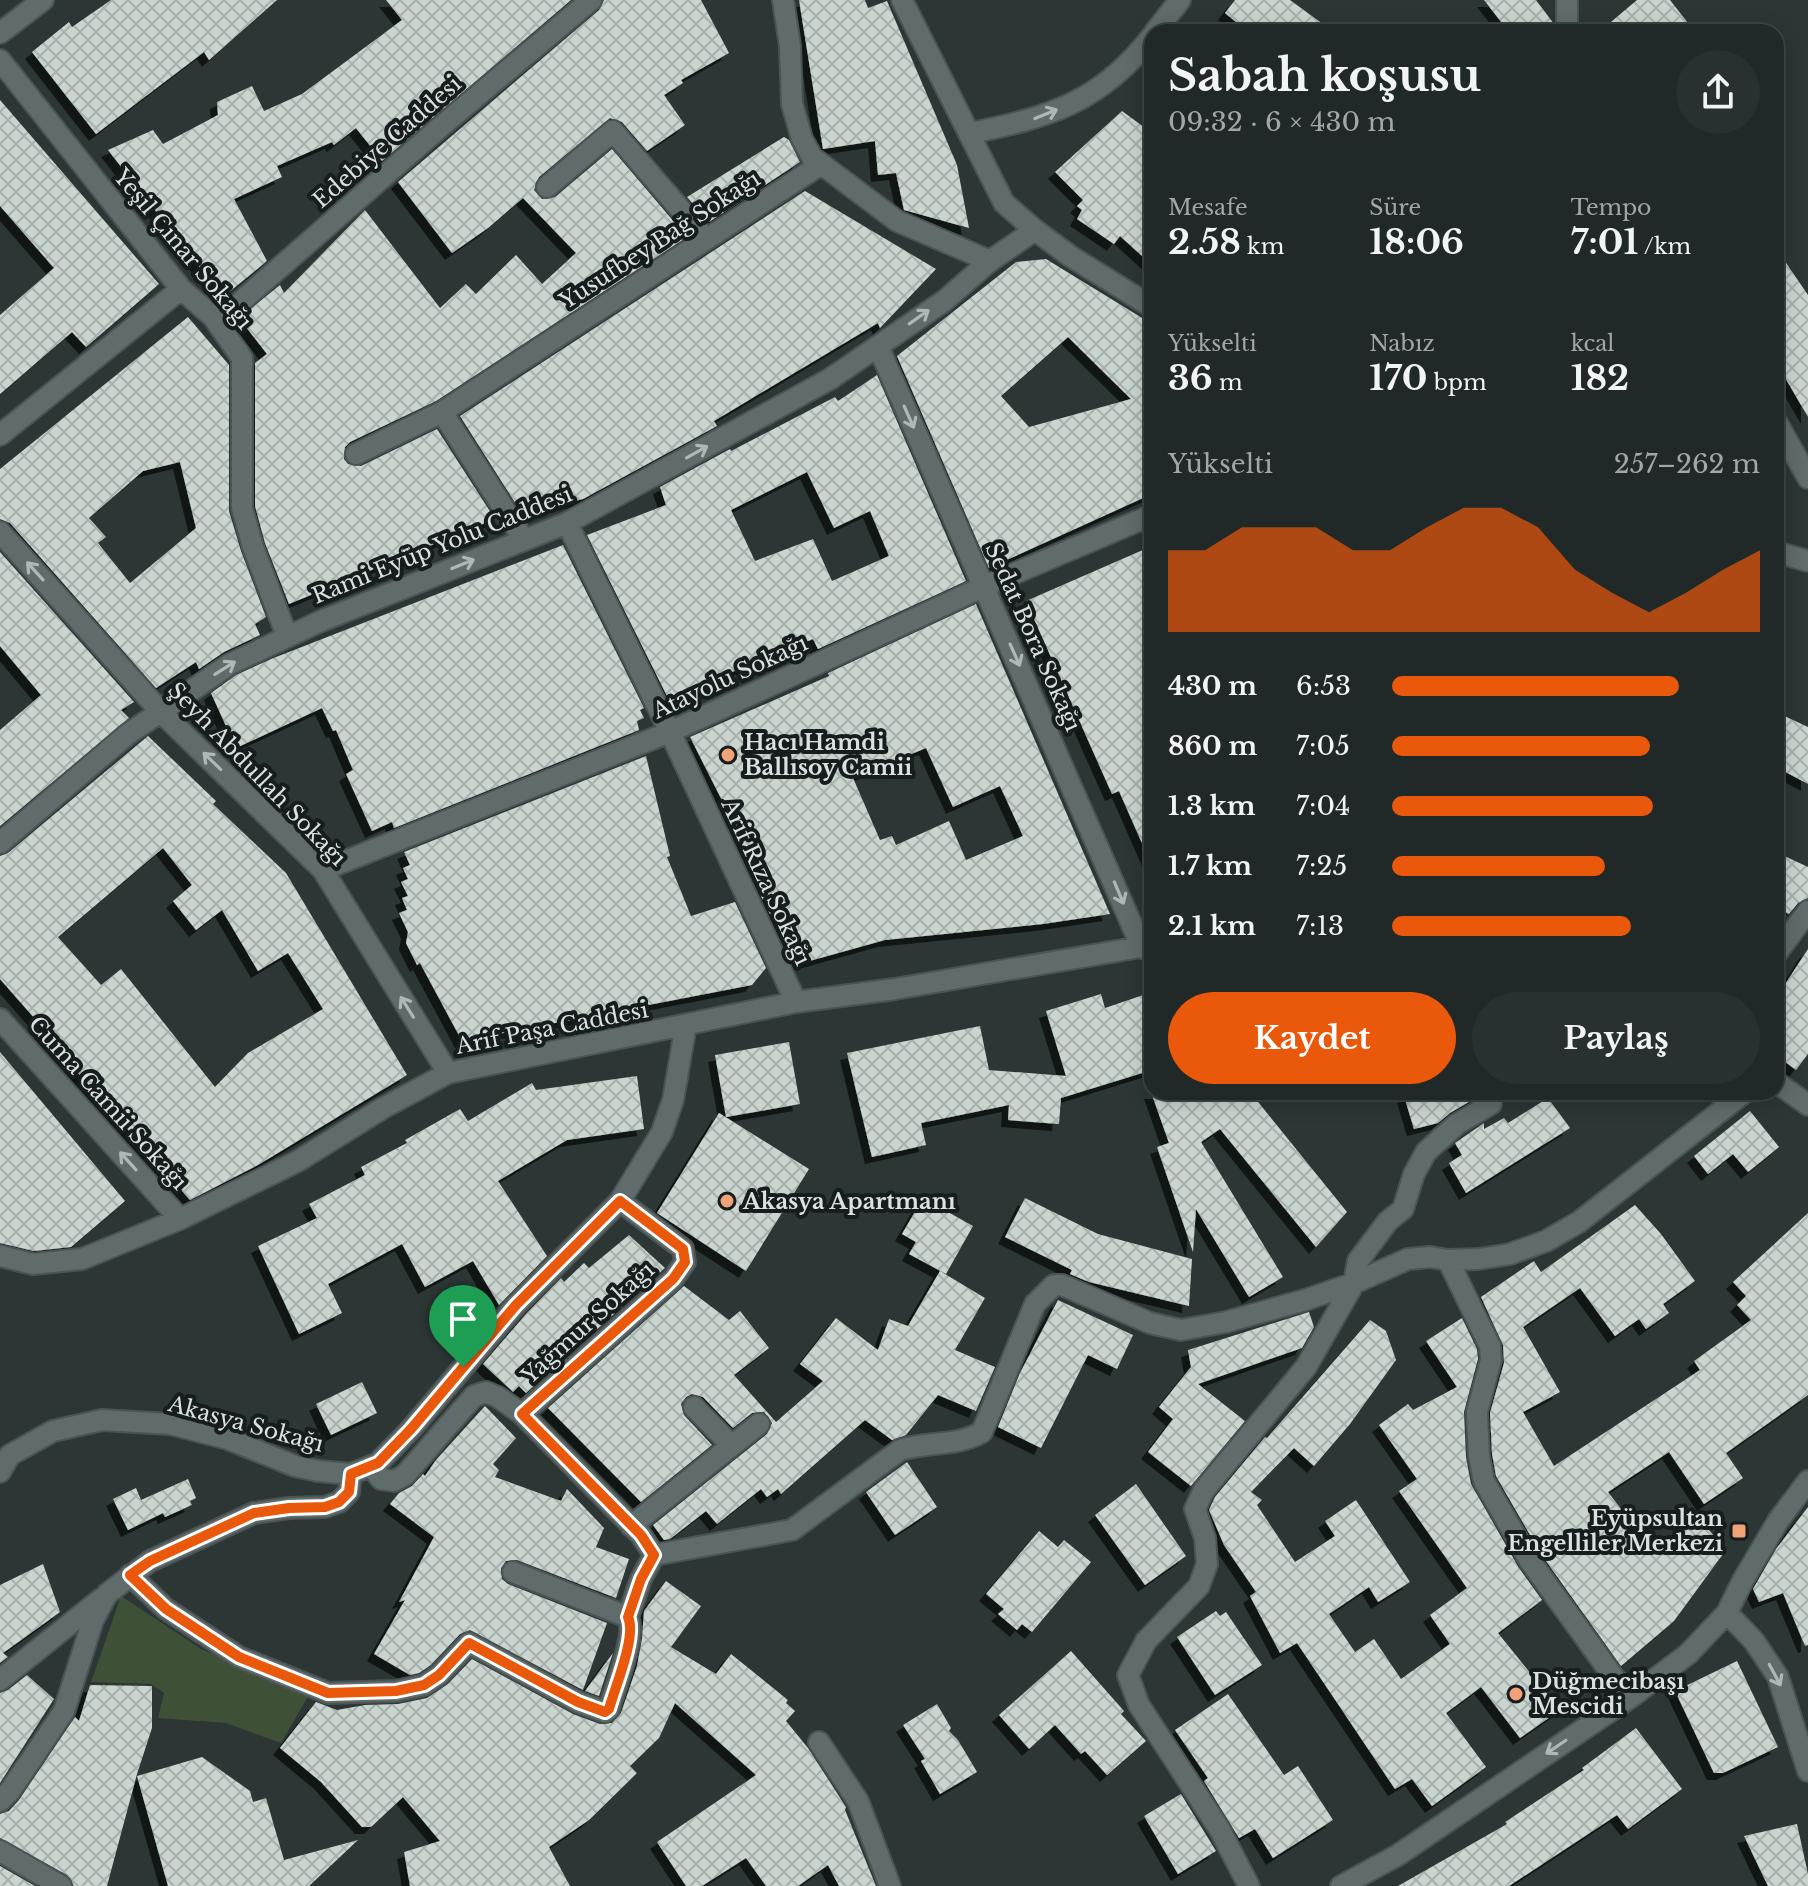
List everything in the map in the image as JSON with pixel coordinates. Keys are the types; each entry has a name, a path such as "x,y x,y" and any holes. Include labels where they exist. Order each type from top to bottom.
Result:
{"street":[{"path":"0,33 43,0"},
{"name":"Edebiye Caddesi","path":"213,317 238,304 591,0"},
{"path":"783,0 790,46 792,104 802,139 812,157 897,221 990,261"},
{"path":"902,0 1004,203 1035,230 1144,302"},
{"path":"1162,24 1180,0"},
{"path":"1567,0 1567,24"},
{"path":"971,133 1027,121 1092,95 1131,64 1144,47"},
{"name":"Yeşil Çınar Sokağı","path":"0,60 181,289 213,317 242,358 242,508 253,547 287,636"},
{"path":"547,187 613,131 706,239"},
{"name":"Yusufbey Bağ Sokağı","path":"356,454 442,412 820,165"},
{"name":"Rami Eyüp Yolu Caddesi","path":"0,843 128,734 230,664 287,636 567,523 830,379 944,301 990,261 1035,230"},
{"path":"0,435 181,289"},
{"name":"Sedat Bora Sokağı","path":"878,346 1144,940"},
{"path":"442,412 524,540"},
{"path":"1784,435 1808,478"},
{"name":"Atayolu Sokağı","path":"323,870 670,732 985,586 1144,518"},
{"name":"Arif Rıza Sokağı","path":"567,523 670,732 796,1002"},
{"name":"Şeyh Abdullah Sokağı","path":"0,532 160,711 323,870 448,1073"},
{"path":"1784,554 1808,561"},
{"path":"1784,943 1808,911"},
{"name":"Arif Paşa Caddesi","path":"0,1256 33,1264 82,1259 180,1219 298,1161 383,1108 448,1073 796,1002 1144,947"},
{"name":"Cuma Camii Sokağı","path":"0,1019 180,1219"},
{"path":"0,1680 150,1561 254,1513 325,1507 339,1502 349,1492 361,1470 378,1463 411,1429 516,1305 620,1201 662,1132 673,1100 686,1025"},
{"path":"1784,1088 1808,1105"},
{"path":"654,1555 792,1530 900,1450 915,1445 953,1444 982,1432 1035,1304 1054,1285 1062,1285 1150,1323 1181,1330 1226,1322 1354,1283 1408,1259 1479,1259 1510,1254 1557,1235 1579,1222 1735,1100"},
{"path":"1249,1886 1220,1830 1139,1705 1128,1675 1146,1641 1199,1586 1207,1564 1205,1538 1195,1509 1204,1490 1306,1367 1354,1283 1358,1261 1375,1236 1403,1209 1414,1174 1426,1152 1457,1124 1491,1104"},
{"name":"Yağmur Sokağı","path":"522,1414 673,1279 685,1262 683,1249 620,1201"},
{"path":"1448,1260 1490,1346 1491,1360 1477,1412 1479,1456 1484,1481 1539,1573 1615,1679 1634,1695"},
{"name":"Akasya Sokağı","path":"0,1472 10,1455 53,1431 102,1420 170,1424 228,1439 295,1466 361,1470 394,1481 405,1475 474,1396 486,1392 522,1414"},
{"path":"694,1407 731,1445"},
{"path":"522,1414 641,1535 654,1555"},
{"path":"631,1526 759,1424"},
{"path":"1341,1886 1398,1855 1634,1695 1688,1654 1727,1613 1778,1521 1808,1481"},
{"path":"130,1575 166,1609 239,1657 328,1693 396,1691 424,1685 439,1675 469,1643 578,1702 605,1712 609,1709 628,1644 632,1626 628,1617 641,1579 654,1555"},
{"path":"513,1572 628,1617"},
{"path":"0,1801 64,1711 93,1620 107,1594"},
{"path":"1727,1613 1754,1641 1778,1677 1808,1771"},
{"path":"819,1742 858,1801 890,1886"},
{"path":"0,1851 61,1886"}],"green space":[{"path":"121,1596 201,1649 309,1695 281,1743 226,1723 158,1718 164,1693 151,1684 91,1682"}],"building":[{"path":"111,0 277,0 209,60 204,52 96,134 32,52 69,22 72,27"},
{"path":"386,0 571,0 382,161 356,128 334,145 332,142 277,166 282,177 234,199 267,261 223,297 108,150 153,130 163,144 218,115 217,102 252,86 264,111 302,94 402,20"},
{"path":"604,0 701,0 729,53 681,80 683,83 664,95 685,125 647,151 622,122 610,118 539,177 534,190 542,199 555,197 612,149 687,237 436,401 350,442 345,447 344,459 348,464 361,466 437,429 495,519 289,604 265,543 255,506 255,363 267,354 239,318 280,285 284,293 365,210 440,308 466,284 476,294 516,255 542,284 576,253 523,198 452,253 398,182 599,10"},
{"path":"799,0 865,0 868,8 887,1 957,165 969,228 904,210 896,173 878,175 875,141 823,149"},
{"path":"1235,0 1290,0 1323,24 1234,24 1236,22 1225,13"},
{"path":"1484,0 1536,0 1554,24 1503,24"},
{"path":"1637,0 1670,0 1689,24 1608,24"},
{"path":"0,100 159,284 86,347 72,332 0,394 0,315 54,268 0,206"},
{"path":"1122,111 1144,127 1144,258 1120,236 1114,244 1077,219 1082,210 1077,206 1083,200 1055,172"},
{"path":"784,137 789,140 800,162 709,222 687,197"},
{"path":"805,191 936,269 880,328 878,323 714,421 717,426 583,499 523,515 460,416"},
{"path":"1046,259 1144,319 1144,498 989,568 897,356 1016,262","holes":["1068,337 1131,399 1029,427 1001,396"]},
{"path":"1784,260 1808,295 1808,417 1784,376"},
{"path":"188,317 229,365 229,511 266,617 255,624 260,635 224,652 199,669 196,662 156,688 10,523 0,519 0,469","holes":["180,462 196,528 130,583 98,543 106,537 89,518 143,471"]},
{"path":"877,375 966,581 818,649 813,639 668,698 587,535 666,505 660,487 835,397 838,401","holes":["807,472 834,528 870,511 889,556 832,581 813,539 755,561 731,510"]},
{"path":"563,545 644,708 640,710 644,718 637,721 639,730 394,828 392,822 372,831 346,774 353,770 336,730 333,731 322,708 236,748 211,693 236,675"},
{"path":"1144,549 1144,848 1119,791 1112,794 1026,601"},
{"path":"0,552 134,702 121,710 129,718 0,826 0,730 41,695 0,646"},
{"path":"976,604 1110,914 885,940 795,965 760,894 763,894 732,820 690,737 829,676 828,673","holes":["926,748 953,807 1000,786 1023,836 966,860 949,821 896,845 892,836 880,840 853,778"]},
{"path":"1784,716 1808,727 1808,784 1784,771"},
{"path":"148,736 216,801 213,804 286,873 407,1075 258,1165 190,1200 41,1031 44,1029 0,979 0,856 8,853","holes":["163,848 192,885 173,901 196,930 222,910 258,971 288,953 323,1009 248,1053 215,1087 121,969 101,985 58,937"]},
{"path":"646,756 670,856 667,857 691,916 735,902 766,968 752,985 462,1041 406,943 408,932 399,913 407,910 402,898 408,896 401,882 408,879 403,868 410,865 404,852"},
{"path":"1784,856 1808,867 1808,898 1798,903 1789,914 1784,911"},
{"path":"1808,949 1808,1054 1796,1070 1784,1061 1784,986"},
{"path":"1101,994 1105,1008 1144,995 1144,1072 1061,1098 1059,1124 1008,1120 1009,1105 921,1123 926,1145 872,1157 847,1053 980,1026 989,1070 1066,1076 1046,1011"},
{"path":"789,1042 800,1104 726,1117 715,1055"},
{"path":"0,1052 125,1201 71,1247 34,1251 0,1243"},
{"path":"637,1076 644,1129 567,1140 498,1181 547,1256 499,1305 473,1261 425,1287 402,1244 328,1284 342,1313 299,1334 258,1246 317,1218 309,1204 365,1175 361,1167 407,1143 405,1140 460,1109 468,1121 532,1083 536,1090"},
{"path":"1154,1100 1256,1100 1347,1212 1316,1247 1220,1129 1201,1142 1283,1277 1249,1297 1196,1209 1193,1252 1157,1147 1169,1143"},
{"path":"1405,1100 1472,1100 1438,1123 1414,1129"},
{"path":"1549,1100 1570,1128 1466,1193 1449,1163 1462,1155 1455,1143 1484,1123 1484,1129 1504,1118 1508,1123"},
{"path":"1750,1111 1779,1147 1748,1172 1733,1154 1708,1174 1694,1156"},
{"name":"Akasya Apartmanı","path":"719,1113 809,1169 746,1271 657,1213"},
{"path":"923,1198 973,1226 946,1274 909,1254 916,1242 902,1234"},
{"path":"1025,1198 1098,1234 1192,1259 1189,1306 1089,1282 1070,1274 1072,1270 1005,1237"},
{"path":"1635,1205 1661,1234 1695,1281 1663,1304 1669,1313 1646,1329 1639,1319 1615,1336 1580,1288 1523,1327 1560,1392 1523,1412 1554,1466 1700,1370 1694,1361 1751,1320 1737,1305 1746,1296 1733,1282 1808,1213 1808,1395 1726,1453 1743,1478 1704,1504 1669,1452 1608,1492 1655,1553 1698,1517 1726,1550 1674,1621 1621,1666 1541,1554 1496,1476 1490,1413 1504,1363 1503,1345 1481,1297 1534,1261 1541,1272"},
{"path":"629,1235 665,1268 526,1393 519,1386 513,1392 483,1364 561,1278 564,1282 584,1263 589,1268"},
{"path":"940,1271 985,1298 955,1350 995,1367 976,1411 938,1395 906,1435 892,1440 865,1420 781,1494 778,1489 767,1497 761,1489 717,1524 706,1511 670,1539 664,1540 653,1525 767,1434 772,1423 764,1412 752,1413 733,1428 703,1397 692,1394 686,1397 681,1404 684,1415 712,1445 641,1502 548,1408 684,1286 729,1320 740,1311 769,1348 734,1375 776,1422 823,1381 800,1364 836,1318 878,1350 889,1319 908,1326"},
{"path":"1058,1300 1133,1335 1117,1369 1088,1355 1041,1448 998,1427 1020,1373"},
{"path":"1309,1312 1314,1327 1302,1348 1198,1384 1245,1421 1191,1486 1148,1452 1173,1419 1159,1407 1191,1367 1188,1350"},
{"path":"1462,1318 1477,1349 1478,1359 1464,1412 1471,1484 1519,1568 1542,1600 1498,1633 1560,1710 1520,1738 1481,1687 1446,1713 1486,1767 1432,1806 1412,1779 1395,1789 1297,1643 1280,1653 1250,1596 1256,1592 1224,1545 1209,1510 1215,1497 1265,1437 1370,1320 1386,1331 1396,1360 1350,1424 1314,1466 1294,1448 1251,1492 1262,1500 1257,1505 1295,1562 1335,1536 1325,1521 1356,1500 1410,1582 1378,1602 1369,1587 1329,1614 1355,1652 1374,1639 1401,1679 1450,1644 1430,1615 1467,1588 1399,1491 1417,1479 1379,1425 1408,1404 1413,1410 1457,1387 1426,1341"},
{"path":"362,1382 377,1413 331,1435 316,1404"},
{"path":"485,1406 516,1438 493,1464 499,1470 495,1477 561,1501 567,1489 604,1528 596,1547 629,1559 616,1598 517,1560 506,1561 501,1568 502,1579 508,1584 607,1623 583,1690 470,1630 460,1634 431,1665 419,1673 410,1675 374,1654 405,1600 399,1602 434,1537 390,1504 399,1493 412,1486 423,1474 425,1476"},
{"path":"907,1462 937,1507 895,1535 866,1492"},
{"path":"188,1479 196,1498 190,1501 192,1505 165,1517 163,1513 128,1530 113,1499 136,1488 141,1500"},
{"path":"1136,1484 1186,1556 1145,1585 1095,1515"},
{"path":"1808,1507 1808,1645 1805,1646 1783,1593 1759,1602 1753,1589 1776,1549"},
{"path":"1039,1531 1058,1547 1064,1540 1091,1562 1032,1632 1022,1624 1017,1630 998,1614 1004,1609 986,1594"},
{"path":"43,1564 60,1612 3,1653 8,1657 0,1663 0,1585"},
{"path":"666,1581 701,1606 671,1647 716,1674 731,1654 788,1700 786,1703 795,1711 786,1721 808,1748 846,1807 876,1886 839,1886 828,1865 798,1886 766,1886 746,1858 702,1886 686,1886 657,1842 756,1775 675,1703 659,1738 630,1766 637,1773 589,1820 549,1847 570,1886 410,1886 404,1852 440,1841 403,1797 371,1827 362,1827 321,1782 280,1748 316,1702 337,1710 427,1698 448,1684 472,1659 573,1714 600,1724 612,1723 621,1713 637,1666 644,1611"},
{"path":"1216,1611 1220,1616 1226,1612 1262,1665 1215,1695 1177,1637"},
{"path":"1071,1651 1146,1741 1107,1775 1085,1751 1081,1754 1055,1725 1029,1749 999,1715"},
{"path":"613,1653 599,1696 585,1691"},
{"path":"1737,1661 1778,1747 1723,1773 1714,1773 1675,1691"},
{"path":"27,1675 54,1699 0,1783 0,1693"},
{"path":"90,1685 152,1686 152,1728 107,1886 74,1886 67,1875 0,1838 0,1814 9,1811 19,1800 75,1717 79,1721"},
{"path":"1228,1694 1284,1775 1298,1766 1333,1820 1273,1858 1255,1829 1239,1838 1204,1781 1208,1778 1175,1730"},
{"path":"937,1704 951,1728 949,1731 977,1772 940,1794 921,1761 925,1759 903,1725"},
{"path":"1636,1728 1682,1789 1628,1829 1617,1815 1509,1886 1398,1886 1507,1824 1505,1822 1584,1770 1582,1768"},
{"path":"202,1757 250,1791 253,1802 266,1798 284,1860 358,1840 309,1886 168,1886 137,1776"},
{"path":"1181,1794 1216,1851 1178,1874 1144,1816"},
{"path":"1797,1824 1808,1886 1768,1886 1744,1836"},
{"path":"0,1866 35,1886 0,1886"}],"place":[{"name":"Hacı Hamdi Ballısoy Camii","path":"728,755"},
{"name":"Akasya Apartmanı","path":"727,1201"},
{"name":"Eyüpsultan Engelliler Merkezi","path":"1739,1531"},
{"name":"Düğmecibaşı Mescidi","path":"1516,1694"}],"route":[{"path":"620,1201 683,1249 685,1262 673,1279 522,1414 641,1535 654,1555 641,1579 628,1617 632,1626 628,1644 609,1709 605,1712 578,1702 469,1643 439,1675 424,1685 364,1694 328,1693 239,1657 166,1609 130,1575 150,1561 254,1513 325,1507 339,1502 349,1492 351,1474 378,1463 463,1367 554,1264 620,1201"}]}
